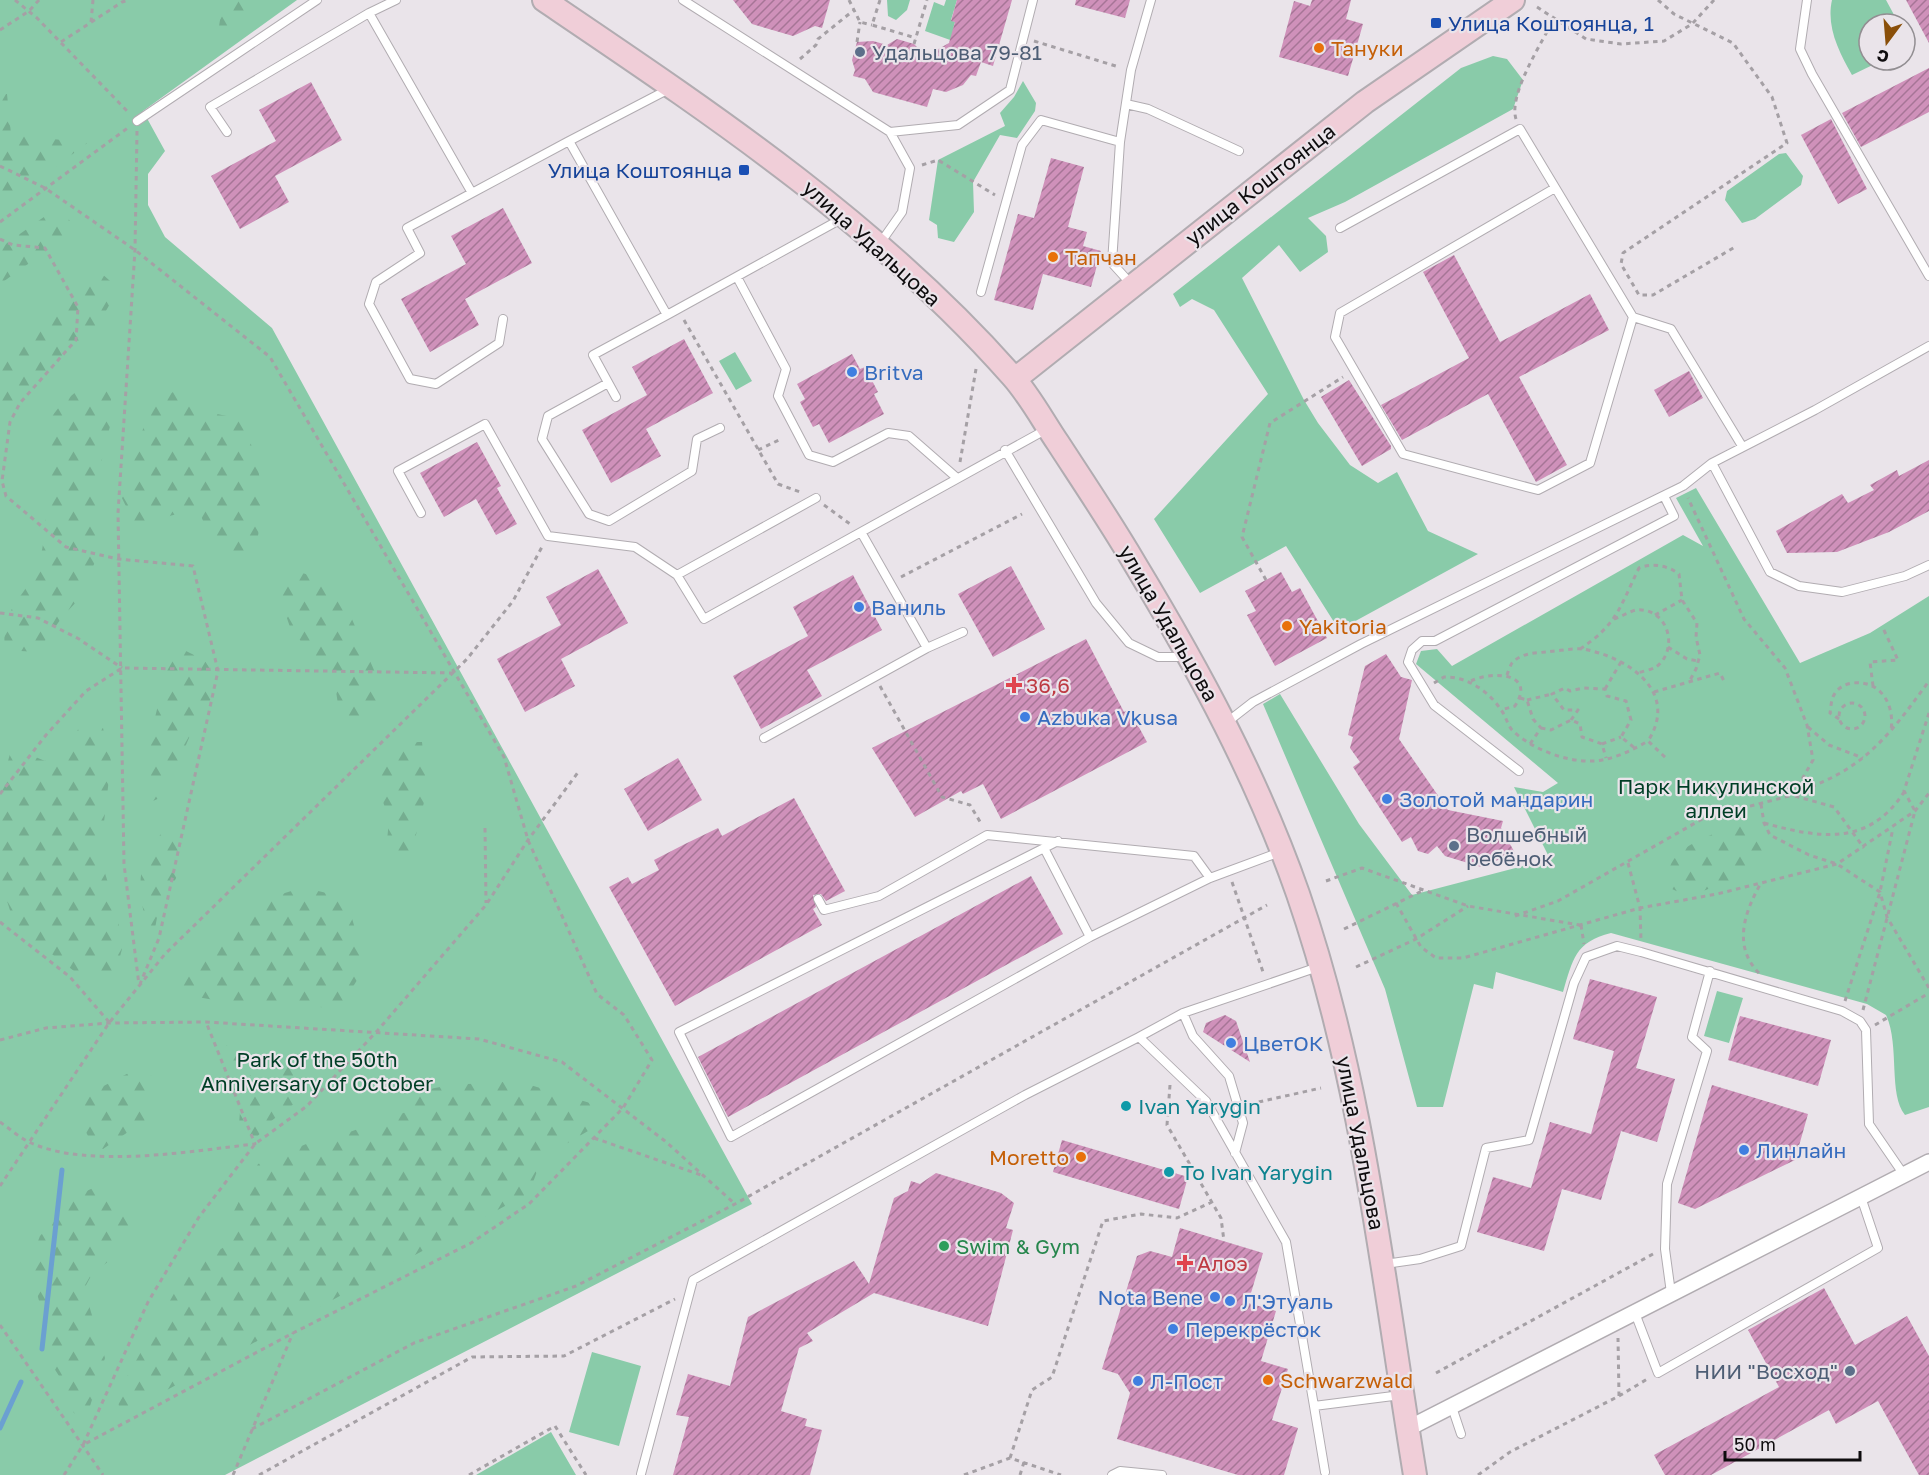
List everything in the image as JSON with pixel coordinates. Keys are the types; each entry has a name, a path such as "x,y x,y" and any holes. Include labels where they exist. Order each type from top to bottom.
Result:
{"street":[{"name":"улица Удальцова","path":"544,0 783,165 847,216 880,244 1015,379 1122,541 1190,656 1226,723 1282,852 1321,966 1363,1139 1415,1475"},
{"name":"улица Коштоянца","path":"1015,379 1365,102 1513,0"},
{"path":"1407,1429 1929,1162"}],"lane":[{"path":"137,121 317,0"},
{"path":"227,132 210,107 369,13 396,0"},
{"path":"683,0 890,132 910,168 903,212 880,244"},
{"path":"890,132 958,125 1010,90 1033,0"},
{"path":"1131,286 1112,263 1120,142 1131,70 1151,0"},
{"path":"1807,0 1800,49 1812,74 1929,276"},
{"path":"369,13 472,193"},
{"path":"503,319 499,343 436,384 410,379 369,304 376,282 420,253 406,228 673,87"},
{"path":"1126,104 1148,109 1239,151"},
{"path":"981,292 1022,146 1041,120 1120,142"},
{"path":"1340,228 1520,129 1633,317 1671,329 1742,446"},
{"path":"569,141 668,315"},
{"path":"1555,188 1340,313 1335,337 1403,454 1538,490 1590,463 1633,317"},
{"path":"616,397 593,355 847,216"},
{"path":"737,277 786,369 778,396 809,455 833,462 888,433 909,436 957,478"},
{"path":"1226,723 1252,702 1361,644 1683,486 1712,463 1815,410 1929,346"},
{"path":"609,383 548,416 542,439 589,514 609,521 692,471 697,439 720,428"},
{"path":"421,513 398,471 485,424 548,536 635,547 677,575 704,619 1048,428"},
{"path":"1005,450 1096,603 1129,643 1158,657 1190,656"},
{"path":"1712,463 1770,572 1798,586 1842,592 1905,576 1929,565"},
{"path":"1519,771 1434,705 1408,662 1412,650 1422,641 1435,641 1674,516 1664,496"},
{"path":"677,575 816,498"},
{"path":"861,532 927,648"},
{"path":"764,738 927,648 963,632"},
{"path":"818,899 824,910 879,896 987,835 1194,856 1210,878"},
{"path":"1058,841 679,1032 731,1137 1090,937 1210,878 1282,852"},
{"path":"1044,848 1090,937"},
{"path":"1384,1264 1420,1259 1461,1246 1486,1148 1529,1140 1574,983 1586,957 1617,946 1775,989 1842,1011 1860,1021 1866,1030 1869,1124 1904,1175"},
{"path":"641,1474 693,1280 1025,1095 1183,1013 1268,986 1321,966"},
{"path":"1671,1293 1665,1249 1667,1184 1707,1051 1692,1037 1710,971"},
{"path":"1183,1013 1193,1036 1229,1076 1243,1123 1235,1153"},
{"path":"1139,1037 1206,1101 1286,1242 1325,1472"},
{"path":"1635,1313 1658,1373 1878,1248 1862,1197"},
{"path":"1314,1406 1402,1395"},
{"path":"1452,1407 1461,1434"},
{"path":"1112,1475 1120,1472 1162,1475"}],"path":[{"path":"15,0 61,42 137,121 135,250 125,421 120,443 118,559 122,668 124,864 139,986"},
{"path":"0,30 29,12 39,0"},
{"path":"91,22 93,0"},
{"path":"61,42 122,2 129,0"},
{"path":"849,0 860,22 857,42"},
{"path":"873,25 880,0"},
{"path":"914,44 927,0"},
{"path":"1658,0 1674,14 1734,43 1772,98 1787,143 1623,253 1621,264 1639,295 1653,295 1736,247"},
{"path":"1537,7 1555,16 1586,39 1621,44 1664,41 1692,24 1714,0"},
{"path":"789,67 816,45 818,39 854,10"},
{"path":"1520,129 1513,110 1523,80 1555,16"},
{"path":"860,22 916,38"},
{"path":"1023,38 1131,70"},
{"path":"0,222 137,121"},
{"path":"910,168 938,160 1006,202"},
{"path":"0,166 45,188 135,250 270,357 504,757 528,840 597,994 624,1015 652,1060 623,1108 529,1204 471,1243 293,1332 83,1444"},
{"path":"0,238 13,245 45,248 78,308 76,340 20,403 10,422 2,481 6,496 66,547 118,559 193,567 218,670 159,938 139,986"},
{"path":"678,309 778,484 816,498 861,532"},
{"path":"957,478 976,369"},
{"path":"1266,580 1242,537 1270,423 1355,370"},
{"path":"758,450 781,439"},
{"path":"1683,486 1744,619 1785,668 1807,725 1813,760 1793,795"},
{"path":"890,583 1022,514"},
{"path":"0,1186 109,1023 165,954 453,673 513,601 548,536"},
{"path":"1580,649 1600,636 1614,619 1639,568 1650,564 1673,570 1679,574 1682,600 1697,623 1698,661 1689,682"},
{"path":"1655,615 1682,600"},
{"path":"1614,619 1637,610 1655,615 1666,626 1670,638 1666,654 1655,667 1638,673"},
{"path":"0,613 38,618 79,639 122,668 453,673"},
{"path":"1873,686 1870,662 1898,660 1882,626"},
{"path":"1668,647 1686,659 1698,661"},
{"path":"1424,687 1444,677 1470,681 1501,710 1510,727 1530,744 1581,761 1595,761 1636,749 1648,741 1655,730 1658,704 1654,692 1638,673 1606,655 1580,649 1526,654 1512,663 1507,675"},
{"path":"1570,720 1580,724 1582,738 1602,744 1621,737 1631,720 1626,701 1607,696 1605,689 1621,662"},
{"path":"0,794 46,735 86,692 122,668"},
{"path":"1654,692 1720,673 1724,681"},
{"path":"1470,681 1478,677 1507,675 1517,681 1522,688 1520,698 1515,706 1501,710"},
{"path":"874,677 942,797 970,805 987,835"},
{"path":"1515,916 1558,901 1704,818 1793,795 1841,773 1863,758 1891,731 1929,681"},
{"path":"1839,719 1840,710 1847,704 1860,706 1864,713 1863,721 1854,728 1843,726 1839,719 1830,713 1833,695 1845,684 1865,682 1882,691 1890,707 1891,731"},
{"path":"1520,698 1527,700 1552,694 1565,688 1570,691 1583,688 1605,689"},
{"path":"1527,700 1533,719 1541,728 1551,730 1570,720 1578,710 1564,710 1552,694"},
{"path":"1764,823 1806,834 1839,836 1853,832 1877,819 1896,804 1904,791 1929,713"},
{"path":"1807,725 1829,745 1863,758"},
{"path":"1530,744 1541,728"},
{"path":"1621,737 1636,749"},
{"path":"1648,741 1666,758"},
{"path":"1602,744 1606,758"},
{"path":"64,1475 83,1444 148,1302 200,1217 255,1144 307,1106 378,1030 486,905 528,840 579,771"},
{"path":"1860,1021 1915,811 1904,791"},
{"path":"1396,903 1421,947 1436,958 1463,958 1640,908 1761,883 1837,864 1864,848 1915,811 1929,793"},
{"path":"1793,795 1834,807 1864,848"},
{"path":"1761,804 1764,823 1770,835 1809,855 1837,864 1880,892 1887,917 1929,991 1866,1030"},
{"path":"1842,1011 1880,892 1894,826"},
{"path":"485,828 486,905"},
{"path":"1628,863 1640,908 1641,952"},
{"path":"1326,881 1362,868 1468,906 1581,926"},
{"path":"1229,871 1268,986"},
{"path":"1761,883 1744,916 1743,934 1745,949 1755,969 1775,989"},
{"path":"1344,928 1422,891"},
{"path":"252,1429 414,1343 576,1286 735,1204 1267,905"},
{"path":"1356,967 1416,939 1468,906"},
{"path":"0,922 70,977 109,1023"},
{"path":"1581,926 1586,957"},
{"path":"0,1040 46,1028 109,1023 206,1022 378,1030 479,1038 562,1062 623,1108 735,1204"},
{"path":"206,1022 255,1144"},
{"path":"1171,1068 1167,1125 1221,1218 1224,1241"},
{"path":"1239,1107 1321,1088"},
{"path":"0,1122 29,1142 59,1152 110,1156 255,1144"},
{"path":"594,1138 703,1176"},
{"path":"1010,1458 1032,1390 1052,1377 1103,1221 1141,1214 1177,1218 1212,1202"},
{"path":"1436,1373 1665,1249"},
{"path":"259,1475 472,1357 564,1356 690,1292"},
{"path":"1617,1322 1619,1396"},
{"path":"0,1325 103,1475"},
{"path":"233,1475 293,1332"},
{"path":"1478,1475 1510,1452 1619,1396 1658,1373"},
{"path":"469,1475 555,1426 586,1475"},
{"path":"964,1475 1010,1458 1061,1475"},
{"path":"1020,1475 1024,1462"}],"green space":[{"name":"Park of the 50th Anniversary of October","path":"0,0 297,0 143,111 165,151 148,174 148,205 165,237 272,328 752,1204 225,1475 0,1475"},
{"path":"223,0 260,0 252,20 218,33"},
{"path":"887,0 910,0 907,10 896,20 888,16"},
{"path":"946,0 957,0 951,20 955,22 953,29 957,30 953,41 925,31 934,2 944,6"},
{"path":"1832,0 1886,0 1892,12 1857,12 1858,72 1852,75 1838,48 1832,30"},
{"path":"1493,56 1507,59 1523,80 1513,109 1345,202 1308,218 1326,236 1328,252 1300,272 1279,245 1242,278 1304,400 1318,423 1350,465 1378,483 1397,472 1428,531 1478,554 1339,630 1286,546 1200,593 1154,519 1268,394 1214,310 1192,299 1180,307 1173,294 1461,68"},
{"path":"1023,81 1036,103 1035,111 1017,138 1000,135 973,182 974,212 954,242 938,238 937,225 929,220 938,160 1005,126 1000,113 1014,97"},
{"path":"0,94 7,94 11,134 87,143 0,210"},
{"path":"1786,153 1803,176 1801,185 1755,219 1742,223 1725,200 1727,191 1779,154"},
{"path":"58,207 77,229 0,284 0,248"},
{"path":"101,273 117,287 97,325 69,358 35,386 0,410 0,361"},
{"path":"735,352 752,381 736,390 719,361"},
{"path":"81,388 111,389 111,423 103,451 99,483 101,528 97,557 80,598 63,616 37,652 5,650 5,634 11,611 34,574 42,550 46,510 47,429 58,409"},
{"path":"175,391 198,410 241,419 254,452 261,497 256,547 231,566 209,535 201,516 181,514 167,517 141,537 119,492 128,479 137,444 154,402"},
{"name":"Парк Никулинской аллеи","path":"1696,488 1800,663 1870,633 1929,596 1929,1107 1905,1115 1897,1095 1892,1040 1886,1015 1867,1004 1611,933 1590,941 1577,954 1563,992 1496,972 1493,989 1474,984 1443,1107 1417,1107 1385,989 1263,704 1280,694 1359,824 1412,895 1550,859 1514,787 1543,792 1558,783 1416,664 1421,651 1437,649 1452,666 1683,535 1703,546 1676,498"},
{"path":"292,570 316,577 348,610 380,684 378,704 358,729 341,725 336,691 325,669 291,630 275,583"},
{"path":"184,650 204,660 216,675 211,699 198,717 164,796 153,801 146,779 149,741 169,662"},
{"path":"80,727 103,728 111,761 100,857 117,912 122,949 113,983 74,971 15,926 0,879 0,789 12,747 45,761 66,745"},
{"path":"422,742 427,790 412,851 394,859 387,843 388,819 379,782 384,768 397,750 408,743"},
{"path":"1735,824 1748,825 1761,830 1764,842 1763,852 1754,867 1737,877 1697,893 1684,893 1668,887 1668,873 1679,853 1699,840"},
{"path":"162,833 178,838 182,867 158,912 152,945 144,915 140,886 141,872 152,846"},
{"path":"305,888 331,894 351,915 361,949 364,969 339,1009 291,1004 237,1004 186,995 180,979 220,936 253,910 270,900 287,892"},
{"path":"1717,991 1743,998 1729,1043 1704,1036"},
{"path":"227,1045 243,1050 248,1057 246,1071 263,1087 273,1063 305,1070 306,1080 302,1095 268,1124 257,1137 247,1139 239,1125 240,1111 223,1052"},
{"path":"142,1066 156,1081 147,1119 103,1149 93,1146 85,1130 85,1102 94,1091"},
{"path":"517,1081 590,1103 594,1116 588,1131 542,1158 529,1193 121,1415 118,1402 124,1382 180,1283 195,1265 229,1244 232,1215 258,1164 311,1142 344,1134 406,1112 424,1090 451,1085"},
{"path":"93,1188 119,1199 133,1218 111,1259 91,1276 84,1289 105,1358 86,1419 74,1413 61,1390 59,1376 42,1349 43,1315 31,1272 33,1254 40,1236 76,1196"},
{"path":"592,1352 641,1366 619,1446 569,1432"},
{"path":"551,1432 576,1475 476,1475"}],"building":[{"path":"733,0 830,0 822,28 815,26 793,36 752,24"},
{"path":"957,0 1012,0 993,66 981,62 976,76 971,75 963,85 946,92 933,89 927,107 873,92 865,79 853,76 855,70 852,60 857,42 873,41 887,45 897,39 914,44 926,56 949,43 955,22 951,21"},
{"path":"1076,0 1130,0 1125,18 1075,5"},
{"path":"1312,0 1351,0 1346,19 1363,24 1348,76 1279,57 1294,1 1310,6"},
{"path":"1906,0 1929,0 1929,43 1917,21 1917,12 1912,12"},
{"path":"1929,68 1929,112 1861,147 1842,113"},
{"path":"311,82 342,140 275,176 289,202 240,229 211,176 276,141 259,110"},
{"path":"1831,119 1867,189 1838,204 1801,135"},
{"path":"1051,158 1084,167 1068,227 1087,232 1083,246 1101,251 1091,287 1043,274 1033,310 994,300 1018,214 1034,218"},
{"path":"503,208 532,263 465,299 479,325 430,352 401,299 466,264 451,236"},
{"path":"1454,255 1500,342 1590,294 1609,330 1519,377 1567,465 1536,482 1488,394 1402,440 1381,405 1469,358 1423,272"},
{"path":"684,339 713,393 646,429 661,456 611,483 582,430 647,395 632,367"},
{"path":"852,354 860,369 865,367 878,392 874,394 884,414 829,443 819,424 813,427 800,402 805,399 797,384"},
{"path":"1689,371 1703,398 1669,417 1654,390"},
{"path":"1349,380 1391,446 1391,449 1362,466 1321,397"},
{"path":"477,442 501,486 497,488 517,524 496,535 476,499 444,517 420,473"},
{"path":"1929,460 1929,511 1889,532 1837,552 1787,553 1776,531 1842,494 1848,503 1874,490 1870,485 1897,470 1899,476"},
{"path":"1011,566 1045,629 993,657 958,594"},
{"path":"598,569 628,623 561,659 575,686 525,712 497,659 561,625 546,597"},
{"name":"Yakitoria","path":"1281,572 1292,592 1300,588 1327,638 1275,666 1247,615 1256,611 1245,591"},
{"path":"853,575 882,630 807,670 822,696 761,729 733,676 808,636 793,607"},
{"path":"1086,639 1124,712 1129,709 1147,742 1001,819 983,784 963,794 961,791 915,817 872,748"},
{"path":"1386,654 1401,677 1412,680 1399,739 1448,810 1503,821 1501,828 1515,853 1481,867 1445,856 1437,846 1428,854 1418,851 1411,837 1402,842 1353,767 1360,762 1350,748 1353,737 1348,735 1365,666"},
{"path":"678,758 702,800 648,831 624,789"},
{"path":"794,798 845,891 826,901 821,894 813,895 816,907 813,909 822,925 675,1006 609,887 628,877 632,884 659,870 654,860 718,828 722,836"},
{"path":"1031,876 1063,934 728,1117 698,1057"},
{"path":"1590,979 1657,997 1636,1068 1675,1079 1657,1142 1621,1131 1601,1200 1562,1189 1544,1251 1477,1232 1493,1177 1531,1188 1550,1122 1591,1134 1614,1051 1573,1039"},
{"name":"ЦветОК","path":"1225,1015 1236,1021 1250,1062 1203,1032 1206,1023"},
{"path":"1740,1016 1831,1040 1818,1086 1728,1060"},
{"path":"1712,1085 1808,1114 1795,1160 1695,1209 1678,1203"},
{"path":"1062,1140 1188,1177 1179,1209 1053,1172"},
{"path":"936,1173 1001,1193 1014,1203 1006,1228 1013,1230 988,1326 874,1293 807,1333 813,1341 799,1348 781,1411 807,1419 805,1426 822,1430 810,1475 673,1475 689,1417 676,1415 688,1374 730,1386 748,1317 854,1261 869,1284 894,1198 908,1191 911,1181 920,1184"},
{"path":"1180,1228 1263,1253 1248,1303 1276,1311 1261,1361 1288,1369 1272,1420 1298,1428 1284,1475 1238,1475 1117,1439 1130,1393 1118,1374 1102,1369 1137,1256 1150,1251 1172,1257"},
{"name":"НИИ \"Восход\"","path":"1824,1288 1855,1345 1907,1316 1929,1356 1929,1475 1919,1475 1878,1401 1836,1424 1829,1410 1711,1475 1665,1475 1654,1455 1779,1387 1748,1330"}],"waterway":[{"path":"42,1349 62,1170"},
{"path":"0,1428 21,1382"}],"place":[{"name":"Улица Коштоянца, 1","path":"1436,23"},
{"name":"Тануки","path":"1319,48"},
{"name":"Удальцова 79-81","path":"860,52"},
{"name":"Улица Коштоянца","path":"744,170"},
{"name":"Тапчан","path":"1053,257"},
{"name":"Britva","path":"852,372"},
{"name":"Ваниль","path":"859,607"},
{"name":"Yakitoria","path":"1287,626"},
{"name":"36,6","path":"1014,685"},
{"name":"Azbuka Vkusa","path":"1025,717"},
{"name":"Золотой мандарин","path":"1387,799"},
{"name":"Волшебный ребёнок","path":"1454,846"},
{"name":"ЦветОК","path":"1231,1043"},
{"name":"Ivan Yarygin","path":"1126,1106"},
{"name":"Линлайн","path":"1744,1150"},
{"name":"Moretto","path":"1081,1157"},
{"name":"To Ivan Yarygin","path":"1169,1172"},
{"name":"Swim & Gym","path":"944,1246"},
{"name":"Алоэ","path":"1185,1263"},
{"name":"Nota Bene","path":"1215,1297"},
{"name":"Л'Этуаль","path":"1230,1301"},
{"name":"Перекрёсток","path":"1173,1329"},
{"name":"НИИ \"Восход\"","path":"1850,1371"},
{"name":"Schwarzwald","path":"1268,1380"},
{"name":"Л-Пост","path":"1138,1381"}]}
